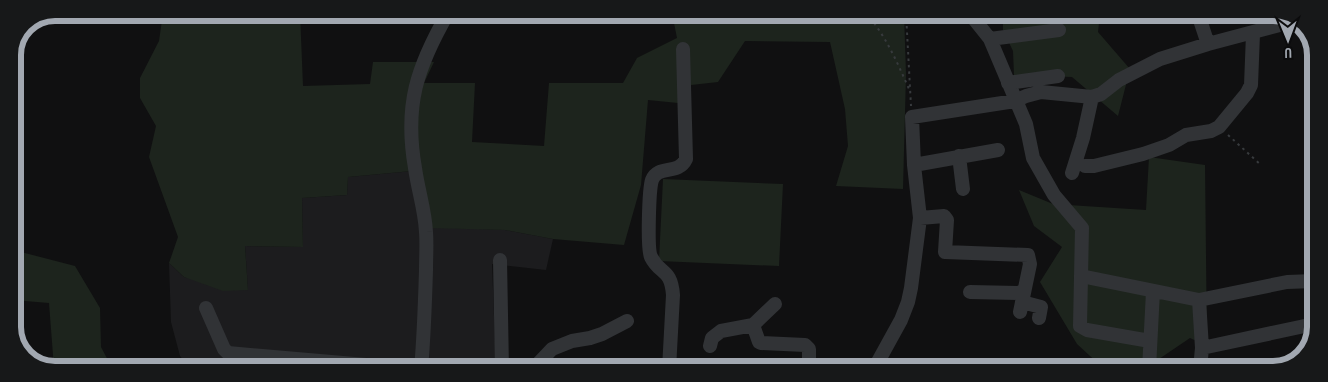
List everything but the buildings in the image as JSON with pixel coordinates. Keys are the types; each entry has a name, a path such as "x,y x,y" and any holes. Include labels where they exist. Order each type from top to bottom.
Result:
{"street":[{"path":"422,361 426,233 423,202 415,169 411,140 411,113 415,85 422,64 444,21"},
{"path":"976,21 990,39 1026,124 1033,158 1054,195 1082,228 1080,326 1087,330 1150,341"},
{"path":"1200,21 1208,44"},
{"path":"878,361 901,320 908,302 914,271 920,218 914,165 912,117 1015,101 1041,92 1092,97 1102,94 1119,80 1160,59 1208,44 1253,34 1286,24"},
{"path":"990,39 1059,30"},
{"path":"1085,166 1094,166 1143,154 1169,146 1186,135 1211,131 1219,127 1251,85 1253,34"},
{"path":"669,361 672,283 666,272 655,264 650,255 650,189 653,178 658,172 679,168 683,166 686,159 684,49"},
{"path":"1008,83 1058,76"},
{"path":"1072,173 1083,138 1092,97"},
{"path":"914,165 998,150"},
{"path":"959,156 963,189"},
{"path":"920,218 944,216 948,220 945,252 1028,254 1030,264 1022,302"},
{"path":"500,260 502,361"},
{"path":"1080,276 1199,300 1287,282 1307,281"},
{"path":"1149,361 1153,291"},
{"path":"970,292 1041,307 1039,318"},
{"path":"1199,300 1202,348 1201,361"},
{"path":"710,346 712,338 721,331 753,325 776,304"},
{"path":"206,308 224,349 228,352 332,361"},
{"path":"541,361 552,349 572,341 602,334 627,321"},
{"path":"753,325 758,342 808,346 809,361"},
{"path":"1202,348 1307,326"}],"path":[{"path":"873,21 890,48 910,90"},
{"path":"906,21 912,117"},
{"path":"1219,127 1261,166"}],"shaded area":[{"path":"162,21 300,21 303,86 370,84 373,62 434,62 424,83 475,83 472,142 544,146 549,83 623,83 637,58 677,38 674,21 904,21 906,74 903,189 836,186 848,146 845,109 830,42 745,41 718,82 682,86 678,103 648,100 641,185 624,245 553,239 505,230 428,228 412,171 348,177 347,195 302,198 303,247 245,246 248,290 223,291 184,277 169,263 178,237 149,157 156,126 140,98 140,78 159,41"},
{"path":"1003,21 1099,21 1098,32 1130,69 1118,116 1072,77 1014,75 1013,51 1003,30"},
{"path":"1149,157 1205,165 1207,346 1190,338 1158,361 1095,361 1077,344 1040,282 1062,247 1034,226 1019,190 1053,204 1146,210"},
{"path":"412,171 428,227 505,230 553,239 546,270 492,264 496,361 184,361 180,356 171,322 169,263 184,277 248,290 245,246 303,247 302,198 347,195 348,177"},
{"path":"663,179 783,184 779,266 659,261"},
{"path":"21,252 75,266 100,308 101,347 108,361 53,361 49,303 21,301"}]}
